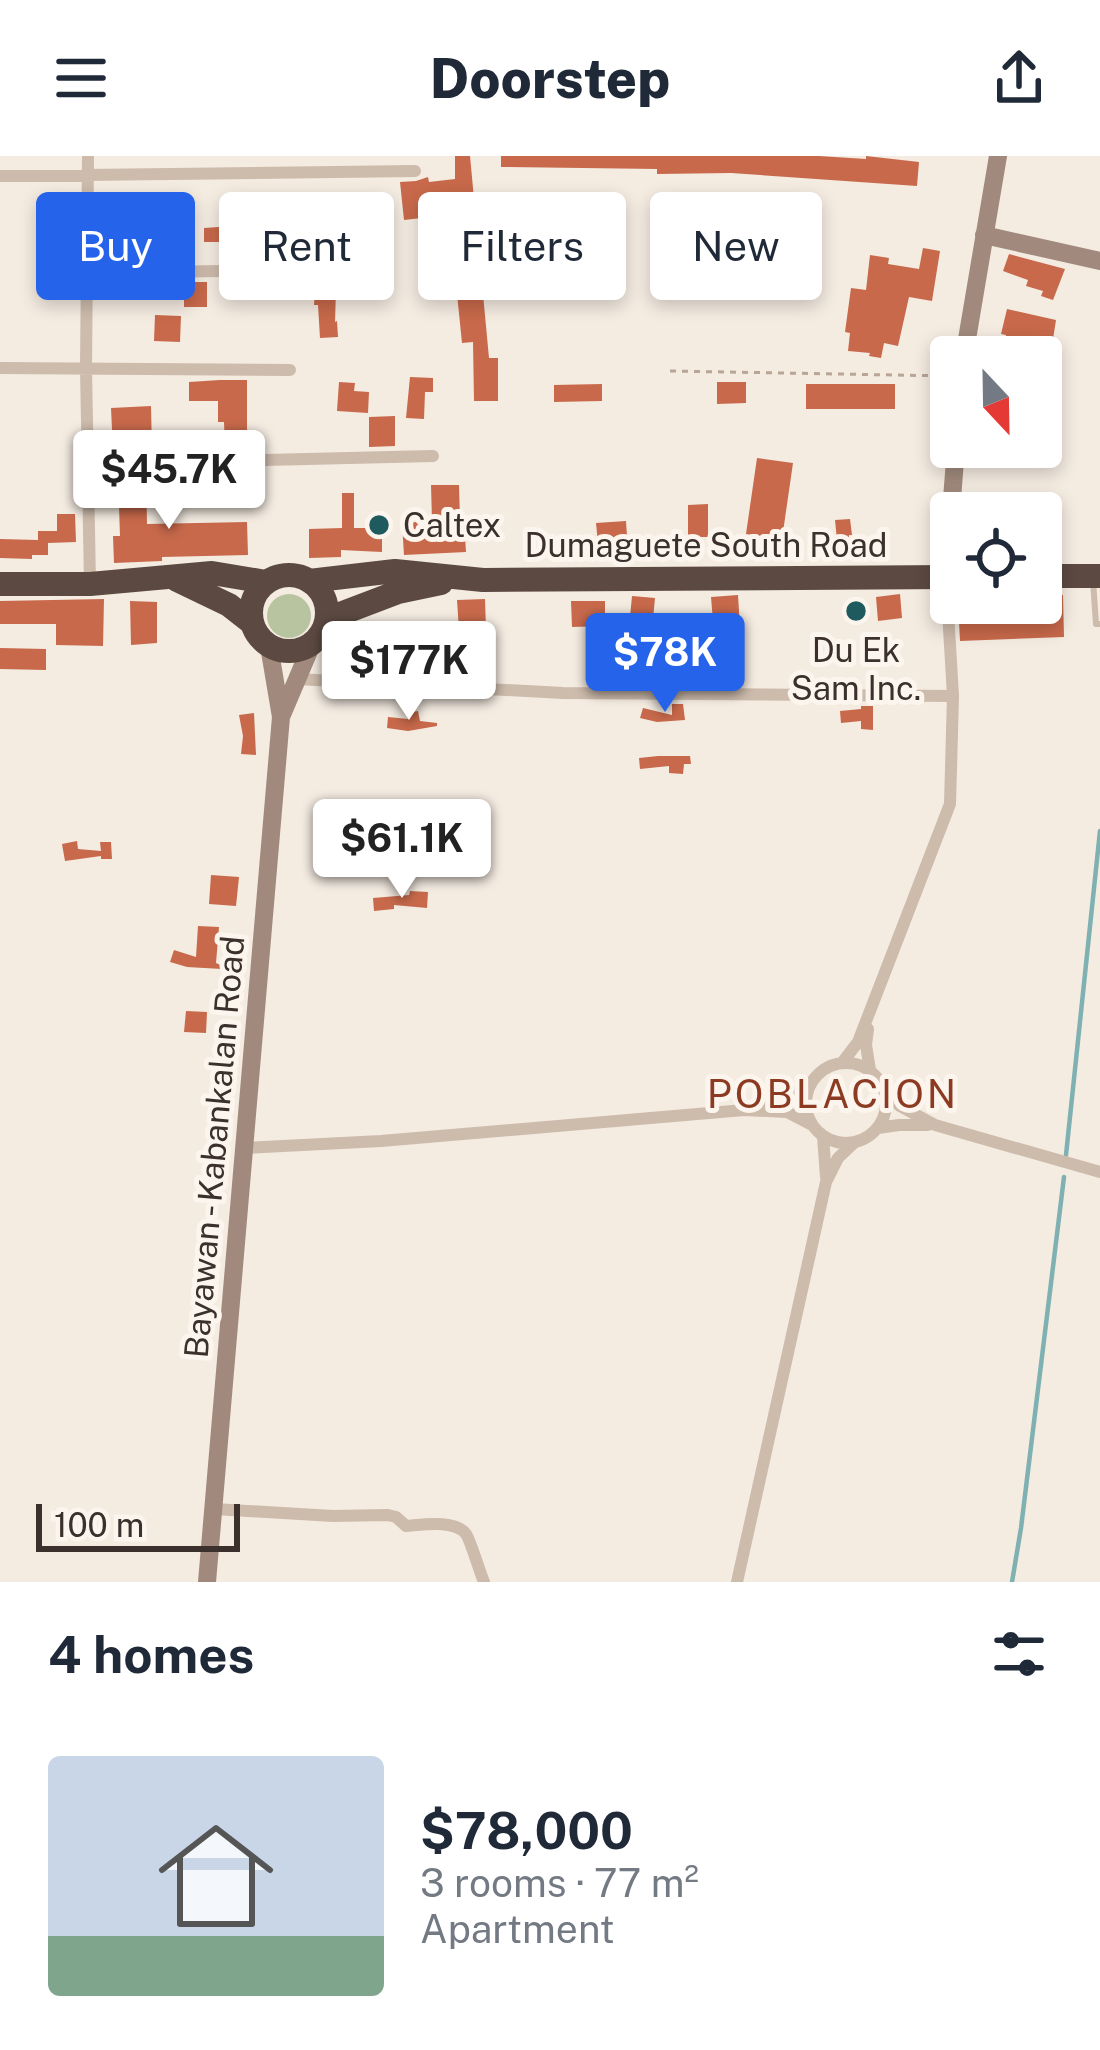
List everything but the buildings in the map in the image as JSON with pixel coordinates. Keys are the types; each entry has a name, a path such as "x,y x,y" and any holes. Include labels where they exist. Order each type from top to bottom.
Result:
{"highway":[{"name":"Dumaguete South Road","path":"309,581 394,571 461,579 930,577"},
{"path":"0,584 90,584 212,573 266,582 295,576 309,581 326,604 327,619 312,644 284,651 258,636 251,608 266,582"},
{"path":"1062,576 1096,576"},
{"path":"169,577 229,604 252,623"},
{"name":"Dumaguete South Road","path":"327,619 398,592 461,579"}],"main road":[{"path":"967,336 998,156"},
{"path":"984,235 1100,261"},
{"name":"Bayawan - Kabankalan Road","path":"281,717 312,644"},
{"name":"Bayawan - Kabankalan Road","path":"207,1582 281,717 269,646"}],"street":[{"path":"88,156 88,192"},
{"path":"0,176 415,171"},
{"path":"87,300 90,584"},
{"path":"0,368 290,370"},
{"path":"88,464 433,456"},
{"path":"842,1063 858,1042 950,803 950,624"},
{"path":"296,679 562,693 953,696"},
{"path":"870,1013 866,1045 870,1070"},
{"path":"744,1110 786,1098 824,1069 859,1064 870,1070 886,1093 886,1112 878,1128"},
{"path":"811,1083 806,1102 812,1125"},
{"path":"886,1093 935,1125 1100,1172"},
{"path":"244,1148 744,1110 787,1112 823,1136 855,1142"},
{"path":"737,1582 826,1182 838,1158 878,1128 935,1125"},
{"path":"823,1136 826,1182"},
{"path":"214,1509 388,1515 406,1526 458,1528 466,1533 484,1582"}],"lane":[{"path":"1096,576 1096,624 1100,624"}],"path":[{"path":"670,371 930,376"}],"green space":[{"path":"289,594 305,600 311,616 305,632 289,638 273,632 267,616 273,600"}],"waterway":[{"path":"1066,1155 1100,831"},
{"path":"1012,1582 1064,1177"}],"place":[{"name":"Caltex","path":"379,525"},
{"name":"Du Ek Sam Inc.","path":"856,611"}],"district":[{"name":"POBLACION","path":"833,1094"}]}
